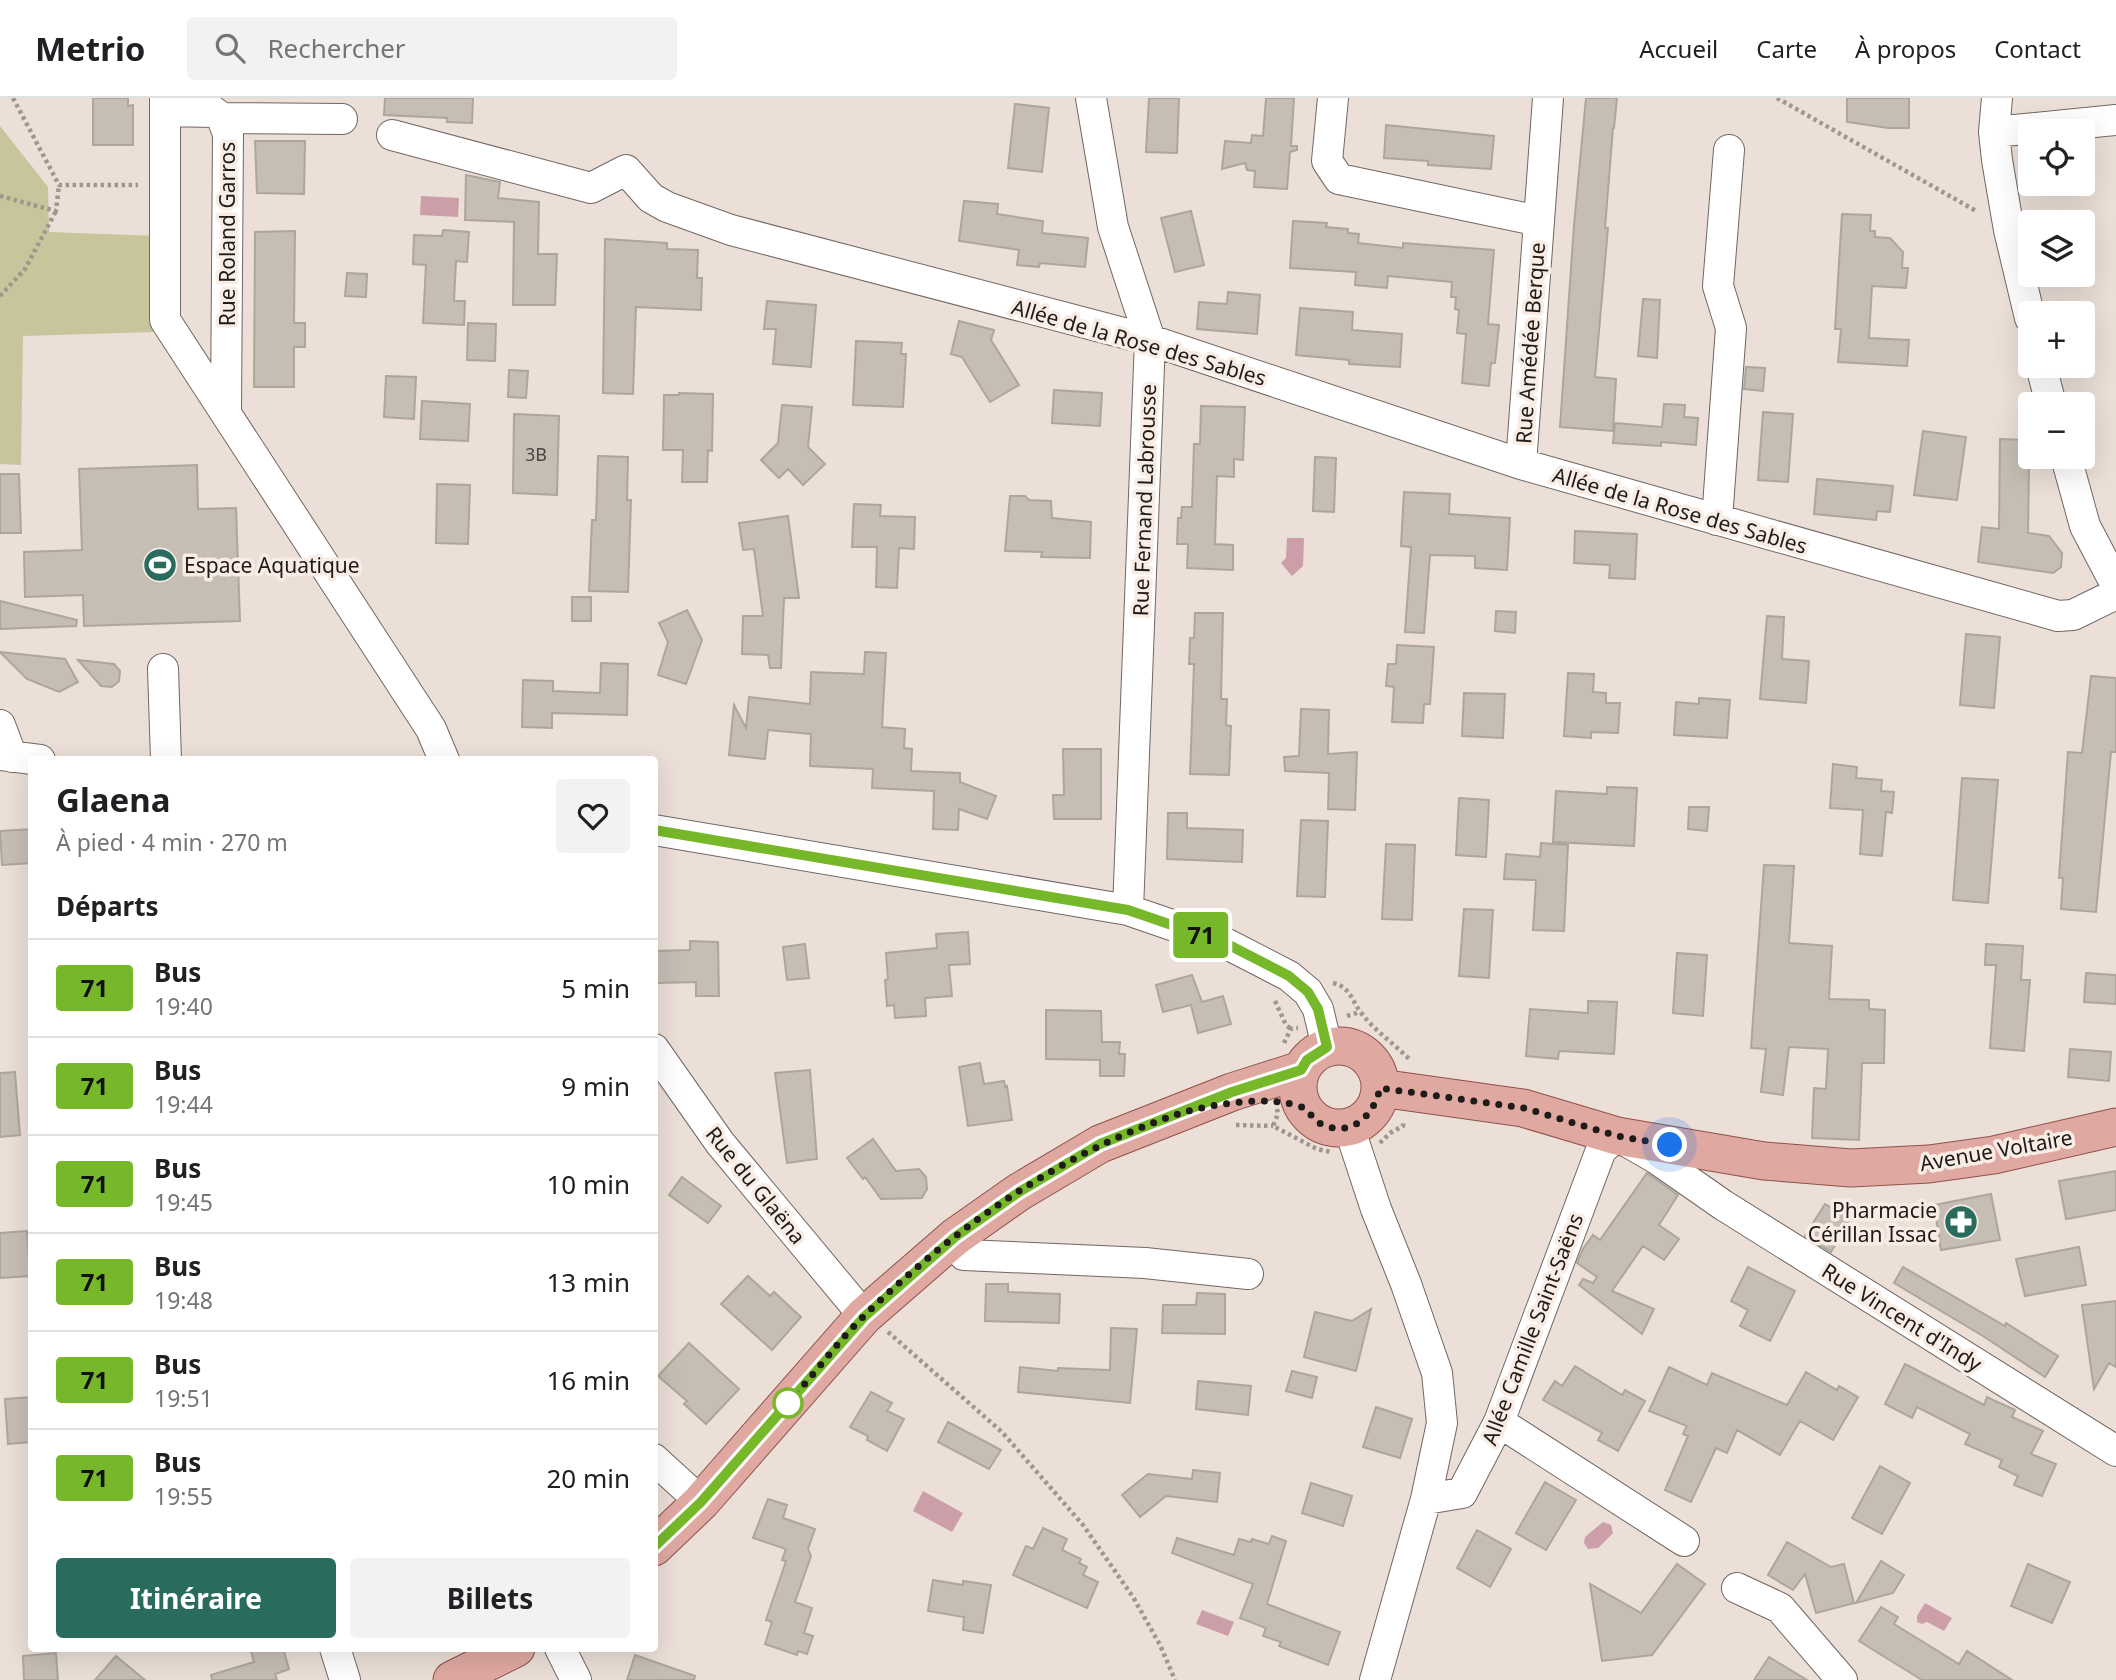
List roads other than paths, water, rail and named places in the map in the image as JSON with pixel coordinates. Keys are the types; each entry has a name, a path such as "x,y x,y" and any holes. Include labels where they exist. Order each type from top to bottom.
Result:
{"main road":[{"path":"658,1543 701,1502 864,1317 955,1237 1019,1192 1076,1157 1147,1125 1296,1079 1352,1048 1373,1064 1378,1075 1405,1076"},
{"path":"1296,1079 1311,1118 1336,1128 1352,1139 1377,1101 1405,1076"},
{"name":"Avenue Voltaire","path":"1405,1076 1617,1136 1764,1161 1850,1168 1929,1164 1994,1155 2116,1127"},
{"path":"452,1680 508,1652"}],"street":[{"name":"Rue Fernand Labrousse","path":"1091,98 1114,227 1150,340 1128,910"},
{"name":"Rue Amédée Berque","path":"1333,98 1327,161 1339,179 1539,222"},
{"name":"Rue Amédée Berque","path":"1521,464 1548,98"},
{"path":"1997,98 1994,132 2009,230 2026,301"},
{"name":"Rue Roland Garros","path":"226,410 228,134 222,118 214,112 165,104 165,320 226,410 251,455 430,729 442,756"},
{"path":"222,118 342,119"},
{"path":"1994,132 2116,120"},
{"name":"Allée de la Rose des Sables","path":"392,135 591,188 626,170 651,198 667,208 731,230 1150,340 1521,464 2058,616 2073,615 2116,594"},
{"path":"1717,520 1731,328 1718,286 1729,150"},
{"path":"2069,469 2085,526 2116,585"},
{"path":"163,669 166,756"},
{"path":"0,726 17,757"},
{"path":"658,831 1128,910 1227,944 1289,976 1308,992 1296,1079"},
{"name":"Rue du Glaëna","path":"658,1055 720,1143 864,1317"},
{"name":"Allée Camille Saint-Saëns","path":"1426,1499 1462,1493 1499,1422 1601,1150 1617,1136"},
{"name":"Rue Vincent d'Indy","path":"1617,1136 2116,1451"},
{"path":"1352,1139 1437,1373 1442,1423 1426,1499 1375,1680"},
{"path":"955,1237 964,1255 1145,1263 1248,1274"},
{"path":"1499,1422 1684,1541"},
{"path":"658,1462 701,1502"},
{"path":"1737,1588 1780,1608 1842,1680"},
{"path":"336,1652 345,1680"},
{"path":"562,1652 576,1680"}],"place":[{"name":"Espace Aquatique","path":"160,565"},
{"name":"Pharmacie Cérillan Issac","path":"1961,1222"}]}
